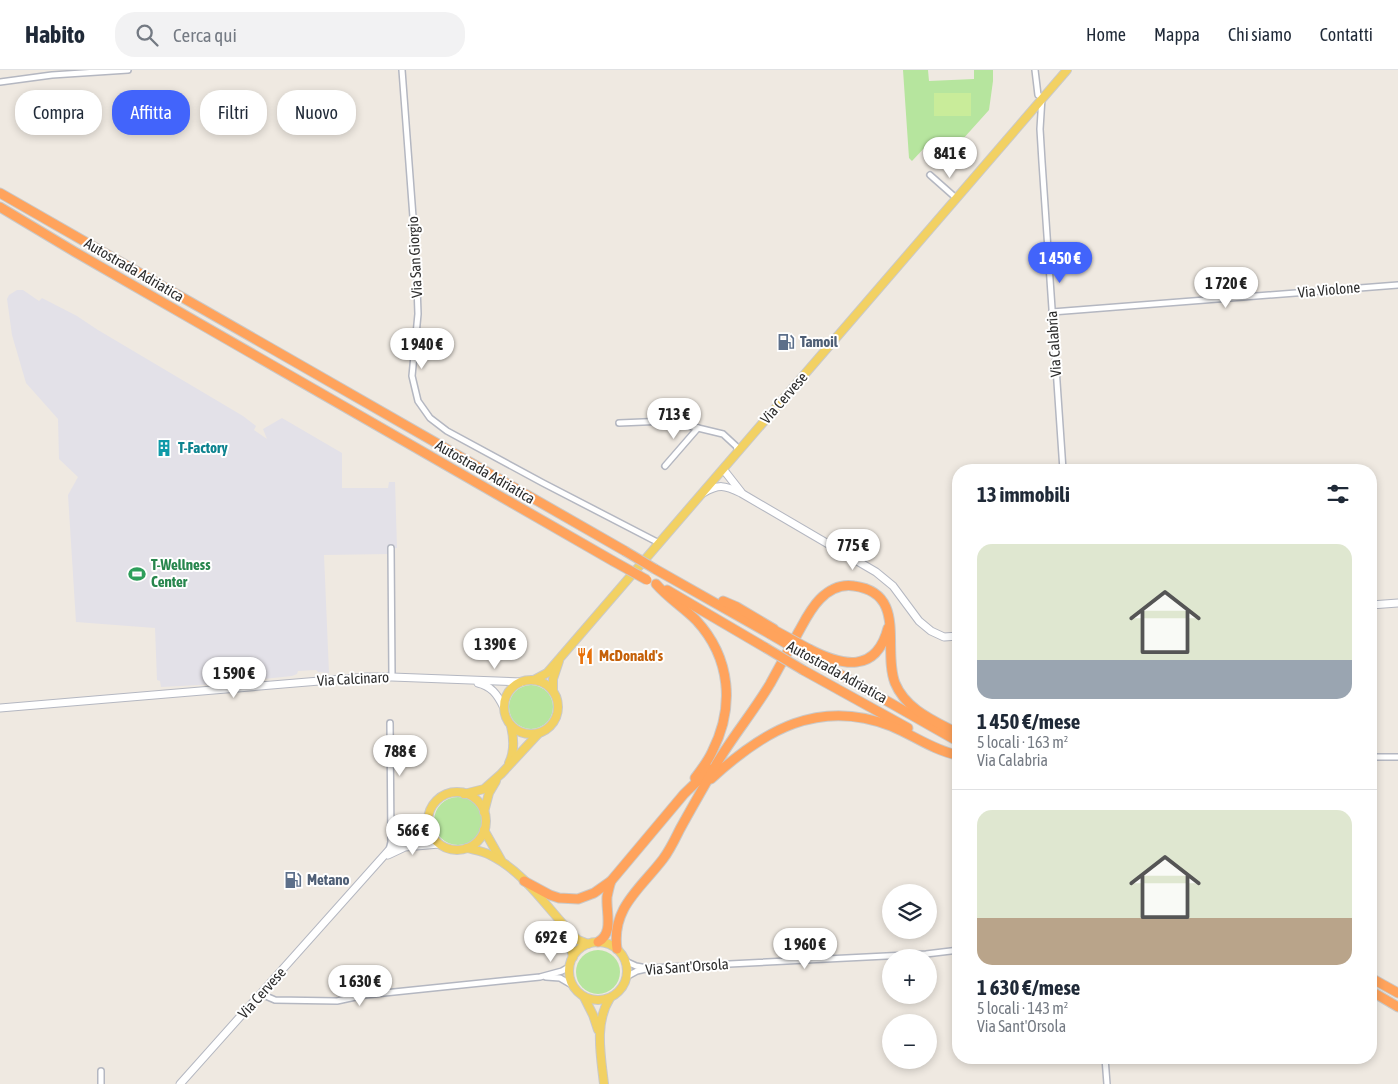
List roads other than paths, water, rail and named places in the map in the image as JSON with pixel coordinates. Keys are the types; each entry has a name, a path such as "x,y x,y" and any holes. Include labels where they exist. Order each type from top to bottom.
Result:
{"highway":[{"name":"Autostrada Adriatica","path":"0,193 656,569 807,652 952,738"},
{"name":"Autostrada Adriatica","path":"0,207 612,561 686,600 803,670 952,753"},
{"path":"524,881 550,895 568,900 586,897 611,881 684,794 712,753 726,712 727,689 724,671 718,653 708,636 692,617 656,584"},
{"path":"617,949 616,929 620,916 632,896 664,858 719,760 768,687 812,608 829,592 839,587 852,585 874,592 881,598 890,620 892,639 891,667 896,684 908,703 952,730"},
{"path":"807,652 838,662 852,663 860,661 873,655 879,648 885,639 890,620"},
{"path":"705,785 731,760 750,746 796,722 821,716 846,715 870,719 892,726 943,752 952,754"},
{"path":"684,794 719,760"},
{"path":"593,943 606,935 608,926 607,896 611,881"},
{"path":"1377,981 1398,993"},
{"path":"1377,995 1398,1007"}],"main road":[{"name":"Via Cervese","path":"534,680 547,673 1067,70"},
{"path":"723,469 741,493"},
{"path":"703,493 721,486 741,493 876,572 893,586 919,620 931,632 944,637 952,636"},
{"path":"1377,605 1398,603"},
{"name":"Via Cervese","path":"553,691 553,679 560,658"},
{"name":"Via Calcinaro","path":"0,708 305,682 392,677 521,682"},
{"path":"464,794 484,789 504,771 538,734 551,726 558,712 556,697 553,691 541,682 534,680 521,682 509,691 503,706 505,717 511,726 514,736 514,750 504,771 489,793 484,812"},
{"name":"Via Calcinaro","path":"468,681 492,689 503,706"},
{"path":"511,726 524,734 538,734"},
{"path":"468,848 480,838 484,830 486,821 484,812 473,798 464,794 456,793 441,797 432,808 428,817 430,832 439,844 448,849 468,848 488,854 502,862 524,881 578,940 605,943 617,949 625,961 626,976 621,989 610,998 602,1014 600,1034 604,1084"},
{"name":"Via Cervese","path":"180,1084 389,850 402,839 417,832 428,817"},
{"path":"484,830 502,862"},
{"name":"Via Cervese","path":"383,858 405,847 439,844"},
{"path":"565,924 573,956"},
{"path":"593,943 577,951 569,967 572,985 584,997 593,1014 600,1034"},
{"path":"584,997 592,1000 610,998"}],"street":[{"path":"0,82 52,75 128,70"},
{"name":"Via San Giorgio","path":"402,70 416,257 418,314 412,376 414,389 422,407 430,418 446,430 659,543"},
{"name":"Via Calabria","path":"1035,70 1038,95 1042,97 1040,129 1063,464"},
{"path":"930,175 956,198"},
{"name":"Via Violone","path":"1052,312 1398,284"},
{"path":"619,423 666,421 698,428 723,434 736,446 738,451"},
{"path":"665,466 698,428"},
{"path":"391,548 392,677"},
{"path":"389,850 391,842 390,723"},
{"path":"1377,757 1398,757"},
{"path":"390,831 402,839"},
{"name":"Via Sant'Orsola","path":"626,976 650,968 926,954 952,951"},
{"path":"625,961 636,966 650,968"},
{"path":"261,994 275,1000 337,1001 365,996 540,977 569,967"},
{"path":"540,977 560,978 572,985"},
{"path":"1106,1064 1107,1084"},
{"path":"101,1071 101,1084"}],"place":[{"name":"Tamoil","path":"786,342"},
{"name":"T-Factory","path":"164,448"},
{"name":"T-Wellness Center","path":"137,574"},
{"name":"McDonald's","path":"585,656"},
{"name":"Metano","path":"293,880"}]}
